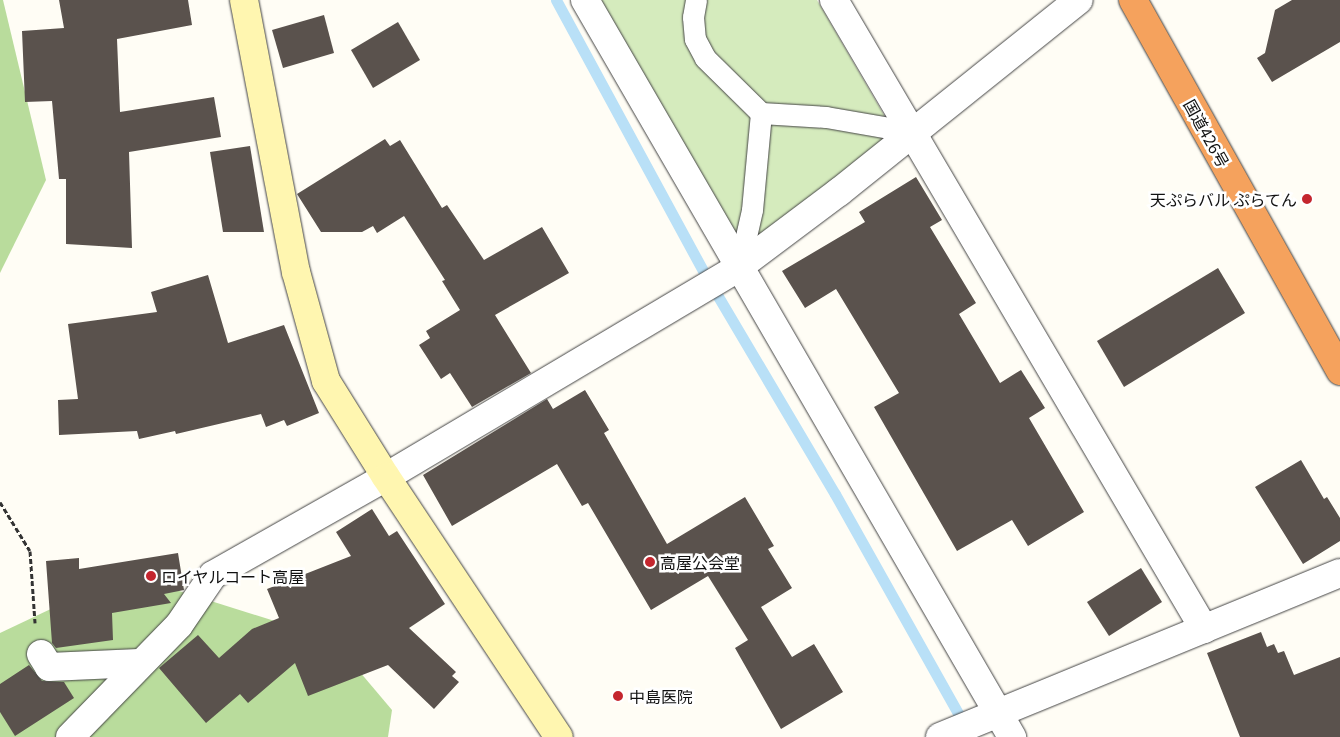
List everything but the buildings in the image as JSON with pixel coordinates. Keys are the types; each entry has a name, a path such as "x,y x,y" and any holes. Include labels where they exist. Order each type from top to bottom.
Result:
{"highway":[{"name":"国道426号","path":"1133,0 1340,371"}],"street":[{"path":"244,0 296,272 326,381 386,478 559,737"},
{"path":"585,0 736,269 994,715 1012,737"},
{"path":"834,0 1204,628"},
{"path":"70,737 139,664 179,626 213,575 386,478 736,269 839,192 1079,0"},
{"path":"942,736 1340,573"},
{"path":"41,654 49,667 139,664"}],"lane":[{"path":"696,0 695,39 704,58 761,113 826,117 912,132"},
{"path":"736,269 752,210 761,113"}],"path":[{"path":"0,502 30,551 33,602"}],"green space":[{"path":"0,0 3,0 46,180 0,273"},
{"path":"601,0 817,0 884,115 882,140 759,240 736,234"},
{"path":"93,589 176,590 332,639 392,710 388,737 0,737 0,633"}],"waterway":[{"path":"556,0 706,276 835,494 966,727"}],"place":[{"name":"天ぷらバル ぷらてん","path":"1307,199"},
{"name":"高屋公会堂","path":"650,562"},
{"name":"ロイヤルコート高屋","path":"151,576"},
{"name":"中島医院","path":"618,696"}]}
